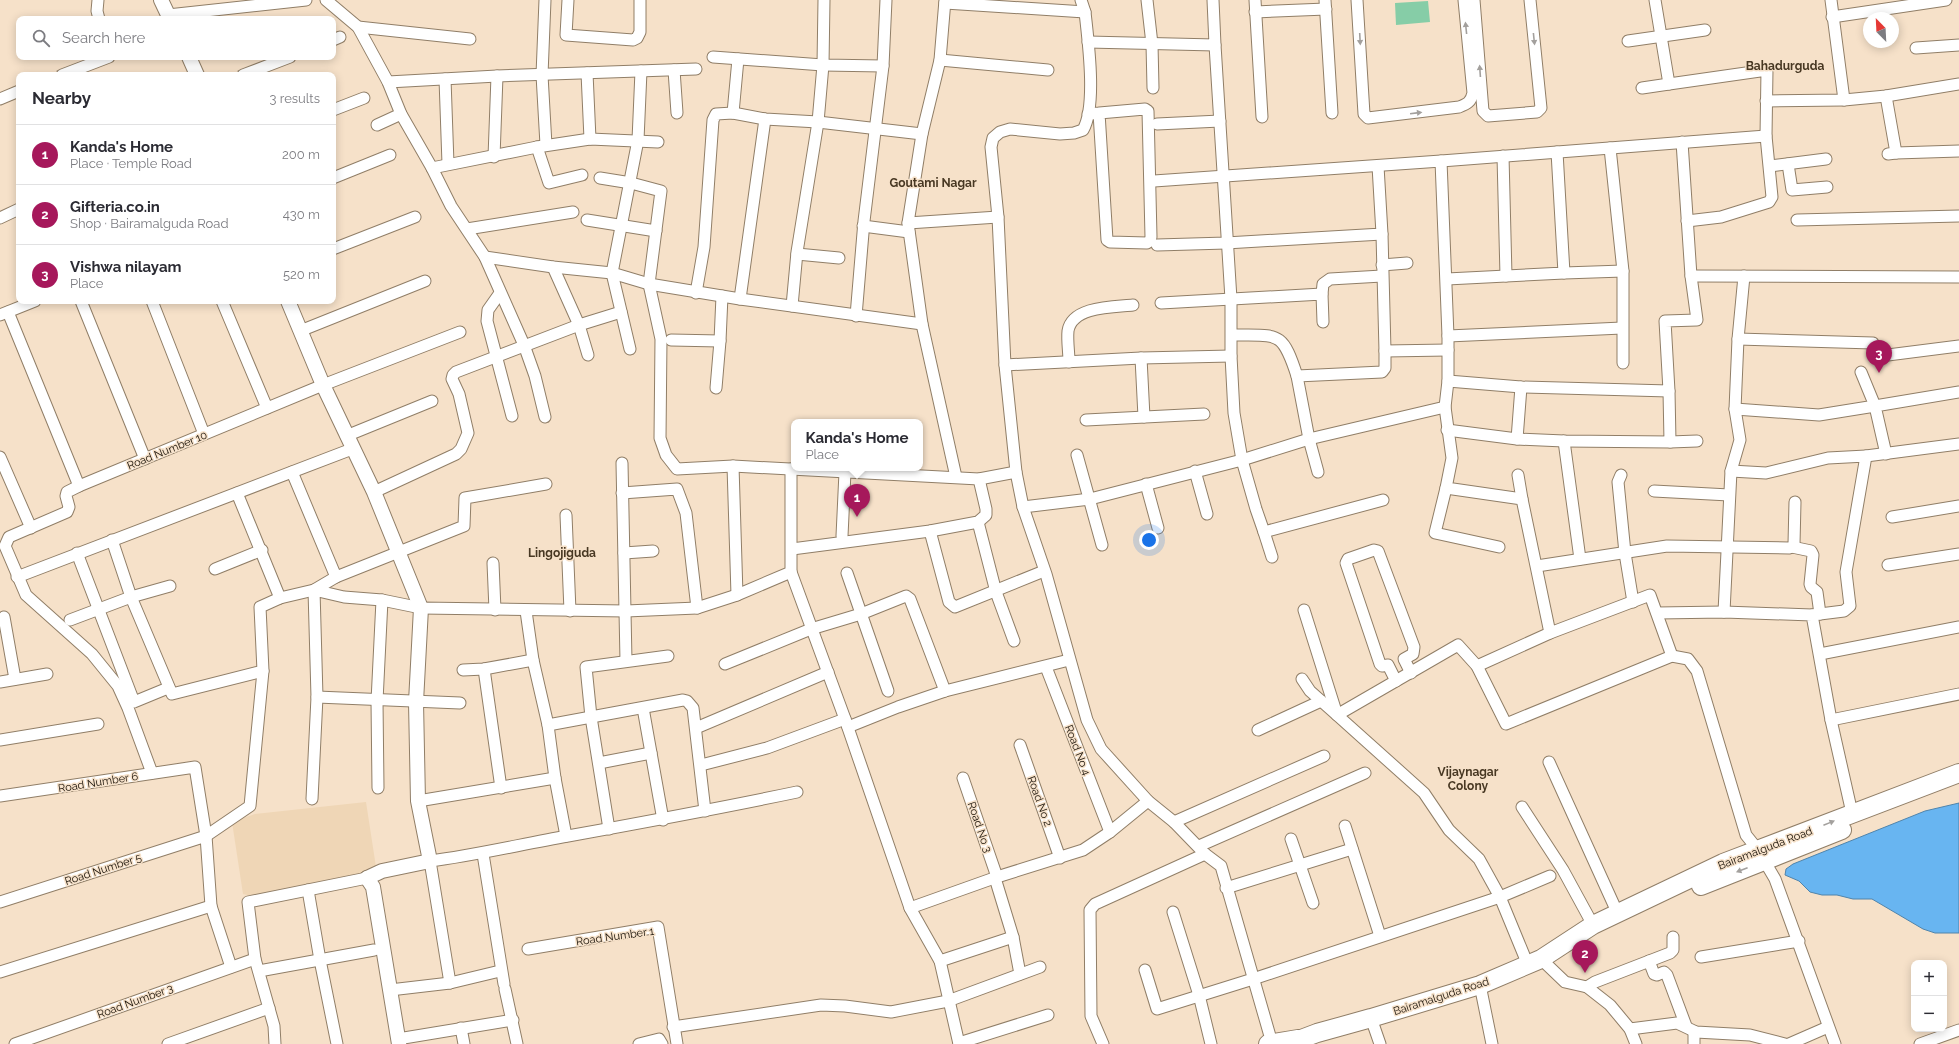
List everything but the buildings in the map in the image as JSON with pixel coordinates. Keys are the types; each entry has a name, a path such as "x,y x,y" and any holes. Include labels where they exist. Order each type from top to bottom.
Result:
{"main road":[{"name":"Bairamalguda Road","path":"1813,836 1852,813 1959,773"},
{"name":"Bairamalguda Road","path":"1577,937 1596,934 1762,856 1959,781"},
{"name":"Bairamalguda Road","path":"1282,1043 1317,1032 1372,1018 1480,985 1534,962 1593,926 1716,867 1762,856"}],"street":[{"path":"98,0 98,16"},
{"path":"161,0 169,16"},
{"path":"177,16 306,0"},
{"path":"326,0 358,27 388,82 401,114 432,168 451,206 485,257 524,345 535,376 545,417"},
{"path":"544,0 541,146 549,183 582,175"},
{"path":"568,0 566,35 633,40 637,38 640,32 640,0"},
{"path":"792,306 797,254 818,122 823,65 824,0"},
{"path":"856,316 863,226 883,66 886,0"},
{"path":"1081,0 1085,12 1088,42 1090,110 1093,121 1107,240 1110,242 1147,243 1150,241 1151,237 1148,111 1145,109 1093,121 1074,133 1060,134 1010,129 1000,132 993,138 991,147 998,217 1005,366 1016,472 1023,507 1044,570 1087,720 1101,750 1148,801 1174,822 1202,850 1221,866 1253,979 1282,1043"},
{"path":"1146,0 1152,44 1153,88"},
{"path":"1213,0 1224,177 1226,243 1231,299 1231,356 1234,413 1242,460 1256,510 1272,557"},
{"path":"1255,0 1262,117"},
{"path":"1357,0 1364,114 1368,118 1459,107 1468,103 1472,98 1473,93 1464,0"},
{"path":"1474,0 1483,111 1488,116 1537,112 1541,108 1530,0"},
{"path":"1655,0 1669,84"},
{"path":"1831,0 1844,100"},
{"path":"1832,17 1946,0"},
{"path":"956,477 922,324 908,228 922,134 940,60 945,2 1085,12"},
{"path":"1255,12 1325,4 1332,113"},
{"path":"358,27 470,39"},
{"path":"1628,41 1705,30"},
{"path":"1088,42 1215,45"},
{"path":"1916,48 1959,45"},
{"path":"713,57 823,65 883,66"},
{"path":"733,113 738,59"},
{"path":"70,72 101,60"},
{"path":"190,60 196,72"},
{"path":"251,72 282,60"},
{"path":"940,60 1048,70"},
{"path":"388,82 696,68"},
{"path":"674,70 677,113"},
{"path":"1642,88 1767,70 1766,136 1772,197 1769,202 1721,217 1687,221"},
{"path":"630,349 612,273 621,224 631,183 638,140 640,71"},
{"path":"587,73 590,139"},
{"path":"494,157 497,76"},
{"path":"445,79 448,164"},
{"path":"1766,101 1844,100 1886,96 1959,84"},
{"path":"0,99 16,92"},
{"path":"1886,96 1892,153 1959,151"},
{"path":"336,109 364,98"},
{"path":"696,292 704,247 713,120 716,114 733,113 765,119 818,122 922,134"},
{"path":"377,125 401,114"},
{"path":"740,300 765,119"},
{"path":"1157,124 1220,121"},
{"path":"1154,181 1378,166 1766,136"},
{"path":"432,168 494,157 541,146 590,139 658,142"},
{"path":"1670,442 1665,321 1697,320 1691,276 1682,142"},
{"path":"1610,148 1623,271 1623,363"},
{"path":"1557,152 1564,273"},
{"path":"336,177 390,155"},
{"path":"1503,156 1506,276"},
{"path":"1770,166 1826,159"},
{"path":"1442,161 1448,336 1448,380 1445,408 1452,458 1435,534 1499,547"},
{"path":"1788,164 1792,190 1827,187"},
{"path":"1297,376 1382,372 1385,368 1382,234 1378,166"},
{"path":"600,178 631,183 660,191 649,284 661,339 660,438 666,454 677,469 677,489 686,514 698,608"},
{"path":"0,218 16,210"},
{"path":"467,229 573,212"},
{"path":"1797,220 1959,216"},
{"path":"336,248 415,217"},
{"path":"863,226 908,228 998,217"},
{"path":"588,220 621,224 656,231"},
{"path":"1157,245 1226,243 1382,234"},
{"path":"797,254 839,258"},
{"path":"485,257 553,267 612,273 649,284 740,300 922,324"},
{"path":"1323,322 1323,284 1330,279 1382,271 1406,263"},
{"path":"553,267 578,324 588,355"},
{"path":"1447,279 1623,271"},
{"path":"1691,276 1959,277"},
{"path":"1724,612 1726,547 1731,471 1740,440 1735,408 1738,339 1744,276"},
{"path":"300,331 425,281"},
{"path":"500,293 488,310 487,315 495,355 512,416"},
{"path":"1161,303 1322,294"},
{"path":"716,388 722,296"},
{"path":"28,304 4,314 78,486"},
{"path":"82,304 145,459"},
{"path":"153,304 204,434"},
{"path":"223,304 267,408"},
{"path":"289,304 346,436 374,492 421,608 416,702 418,801 430,862 450,983"},
{"path":"1069,362 1068,330 1072,320 1093,309 1133,305"},
{"path":"374,492 456,454 461,449 468,433 459,394 452,379 453,375 459,370 578,324 621,312"},
{"path":"1448,336 1622,328"},
{"name":"Road Number 10","path":"31,528 67,512 69,508 66,496 67,492 78,486 324,385 460,332"},
{"path":"1232,335 1275,337 1284,342 1289,351 1297,376 1309,439 1318,472"},
{"path":"1738,339 1873,343 1880,356 1959,346"},
{"path":"671,340 720,341"},
{"path":"1384,351 1448,350"},
{"path":"1005,366 1141,358 1231,356"},
{"path":"1141,358 1144,417"},
{"path":"1861,372 1875,406 1886,454"},
{"path":"1448,380 1521,387 1669,391"},
{"path":"1517,438 1521,387"},
{"path":"1735,408 1819,415 1959,392"},
{"path":"346,436 432,401"},
{"path":"1023,507 1090,499 1242,460 1309,439 1445,408"},
{"path":"1086,420 1204,414"},
{"path":"1447,430 1517,438 1564,441 1697,441"},
{"path":"1564,441 1580,558"},
{"path":"1731,471 1766,473 1828,458 1886,454 1959,444"},
{"path":"17,577 352,449"},
{"path":"1077,455 1102,545"},
{"path":"1657,613 1724,612 1816,615 1844,611 1850,606 1846,572 1866,456"},
{"path":"0,457 31,528 9,537 5,546 17,577 26,595 92,654 118,686 128,708 152,773"},
{"path":"622,463 626,662"},
{"path":"677,469 733,466 791,469"},
{"path":"733,466 737,595"},
{"path":"791,471 791,572 828,672 910,908 940,961 959,1044 1048,1015"},
{"path":"827,471 979,479 1016,472"},
{"path":"1196,471 1207,514"},
{"path":"292,472 336,577"},
{"path":"842,536 845,472"},
{"path":"1518,475 1550,633"},
{"path":"1622,475 1618,482 1625,553 1634,602"},
{"path":"792,549 930,531 978,522 986,515 979,479"},
{"path":"112,540 131,597 168,688 172,694 263,671 260,607 280,598 314,590 336,577 464,526 465,498 546,484"},
{"path":"1146,484 1158,528"},
{"path":"1446,488 1522,499"},
{"path":"622,493 677,489"},
{"path":"1654,491 1729,495"},
{"path":"237,493 262,550 280,598"},
{"path":"1264,532 1383,500"},
{"path":"1792,547 1794,544 1795,502"},
{"path":"1892,517 1959,506"},
{"path":"566,515 570,611"},
{"path":"978,522 996,592 1014,640"},
{"path":"930,531 940,572 951,605 955,607 960,607 1044,570"},
{"path":"1537,566 1580,558 1667,546 1792,547 1811,551 1813,555 1810,587 1816,592 1816,615 1820,654 1831,720 1852,813"},
{"path":"215,569 262,550"},
{"path":"1396,681 1388,665 1382,666 1380,664 1346,563 1348,559 1374,550 1378,551 1414,647 1413,654 1404,659 1411,672"},
{"path":"624,553 653,551"},
{"path":"77,553 134,702 168,688"},
{"path":"1888,565 1959,554"},
{"path":"493,563 495,610"},
{"path":"314,590 344,597 382,600 421,608 526,611 626,611 698,608 737,595 791,572"},
{"path":"847,573 888,691"},
{"path":"70,620 131,597 170,586"},
{"path":"312,799 317,697 314,590"},
{"path":"1477,666 1550,633 1650,595 1672,656"},
{"path":"724,664 811,629 861,614 903,597 909,597 945,691"},
{"path":"378,788 377,701 382,600"},
{"path":"1304,610 1337,715"},
{"path":"526,611 533,660 548,725 555,778 566,836"},
{"path":"4,617 15,679"},
{"path":"1820,654 1959,627"},
{"path":"1337,715 1458,645 1477,666 1506,724 1672,656 1688,659 1697,671 1746,835 1762,856 1775,879 1799,941 1834,1044"},
{"path":"609,829 591,717 586,667 668,656"},
{"path":"463,670 484,669 533,660"},
{"path":"701,765 767,748 945,691 1070,660"},
{"name":"Road No 4","path":"1046,667 1110,832"},
{"path":"484,669 501,788"},
{"name":"Road Number 5","path":"0,902 206,836 250,806 263,671"},
{"path":"696,728 828,672"},
{"path":"0,682 47,674"},
{"path":"1302,679 1310,691 1424,793 1449,830 1479,859 1534,962 1565,982 1587,987 1610,1005 1630,1030 1636,1044"},
{"path":"1831,720 1959,694"},
{"path":"317,697 377,701 460,703"},
{"path":"548,725 683,700 687,701 693,708 701,765 705,811"},
{"path":"1258,730 1321,701"},
{"path":"643,708 663,820"},
{"path":"0,740 98,724"},
{"name":"Road No 2","path":"1020,745 1060,858"},
{"path":"598,763 651,753"},
{"path":"1174,822 1324,756"},
{"path":"1549,762 1618,914"},
{"name":"Road Number 6","path":"0,796 195,767 206,836"},
{"path":"1103,1044 1091,1016 1090,910 1095,904 1202,850 1365,773"},
{"path":"418,801 555,778"},
{"name":"Road No 3","path":"963,778 996,878 1013,936 1020,974"},
{"path":"275,1044 274,1026 255,959 248,902 367,878 382,871 483,854 566,836 663,820 797,792"},
{"path":"910,908 1083,850 1110,832 1148,801"},
{"path":"1522,807 1563,870 1593,926"},
{"path":"1344,826 1380,936"},
{"path":"206,836 211,906 231,967"},
{"path":"1292,839 1313,903"},
{"path":"1226,888 1352,849"},
{"path":"483,854 500,971 513,1020 517,1044"},
{"path":"1145,970 1156,1008 1253,979 1500,896 1550,876"},
{"path":"367,878 365,888 374,950 396,1042"},
{"path":"367,878 373,887 390,990 396,1042"},
{"path":"308,890 337,1044"},
{"path":"0,972 211,906"},
{"path":"1173,912 1199,995 1211,1044"},
{"name":"Road Number 1","path":"528,949 658,928 677,1044"},
{"path":"940,961 1013,936"},
{"path":"1587,987 1595,982 1673,950 1673,937"},
{"path":"1701,957 1799,941"},
{"path":"258,971 374,950"},
{"name":"Road Number 3","path":"15,1044 255,959"},
{"path":"1649,961 1654,974 1657,975 1664,972 1667,975 1686,1026"},
{"path":"673,1027 821,1005 845,1006 891,1012 948,1001 1040,967"},
{"path":"390,990 450,983 500,971"},
{"path":"1480,985 1492,1044"},
{"path":"168,1044 268,1008"},
{"path":"1372,1018 1380,1044"},
{"path":"396,1042 461,1028 513,1020"},
{"path":"1630,1030 1677,1023 1696,1032 1750,1035 1785,1044"},
{"path":"1789,1044 1828,1027"},
{"path":"461,1028 464,1044"},
{"path":"1924,1043 1959,1030"},
{"path":"1694,1044 1694,1034 1696,1032"},
{"path":"639,1044 659,1039 662,1044"}],"shaded area":[{"path":"366,802 376,867 367,876 251,896 243,894 232,822 255,814"}],"green space":[{"path":"1428,1 1430,22 1396,25 1395,3"}],"water":[{"path":"1959,803 1959,933 1935,933 1923,929 1872,899 1853,899 1837,895 1822,895 1810,892 1799,881 1785,875 1786,869 1793,864 1925,811"}],"place":[{"name":"Vishwa nilayam","path":"1879,373"},
{"name":"Kanda's Home","path":"857,517"},
{"name":"Gifteria.co.in","path":"1585,973"}],"district":[{"name":"Bahadurguda","path":"1785,66"},
{"name":"Goutami Nagar","path":"933,183"},
{"name":"Lingojiguda","path":"562,553"},
{"name":"Vijaynagar Colony","path":"1468,779"}]}
